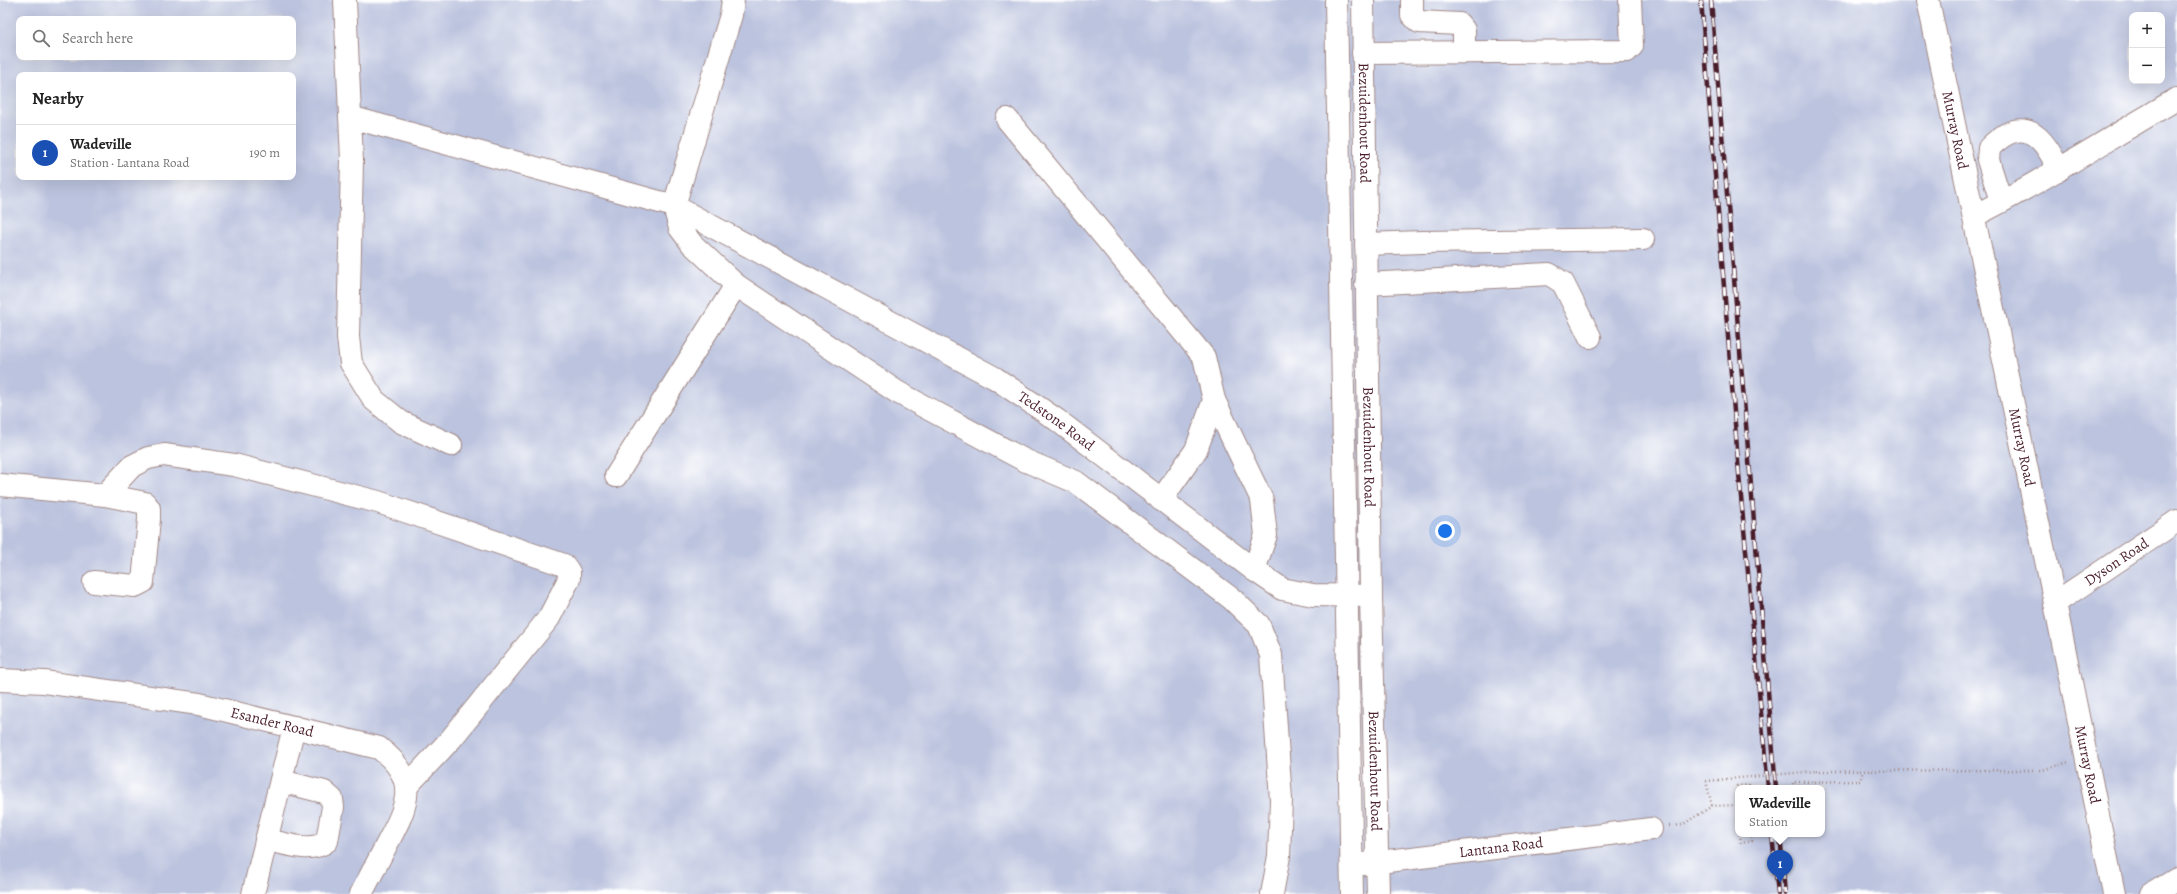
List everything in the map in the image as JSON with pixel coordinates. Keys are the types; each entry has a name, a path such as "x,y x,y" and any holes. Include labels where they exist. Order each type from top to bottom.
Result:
{"street":[{"path":"345,0 352,161 348,337 351,363 374,400 401,422 451,444"},
{"path":"733,0 731,15 674,206 680,228 692,244 736,285 897,392 1024,460 1076,482 1232,599 1259,625 1271,655 1281,800 1279,856 1272,894"},
{"name":"Bezuidenhout Road","path":"1336,0 1352,894"},
{"name":"Bezuidenhout Road","path":"1363,0 1371,596 1378,894"},
{"path":"1412,0 1412,15 1419,22 1459,24 1464,30 1464,52"},
{"path":"1337,66 1363,59 1464,52 1627,51 1632,46 1630,0"},
{"name":"Murray Road","path":"1928,0 2055,603 2114,894"},
{"path":"1974,216 2059,170 2177,99"},
{"name":"Tedstone Road","path":"350,117 674,206 995,378 1057,420 1254,570 1282,589 1313,595 1371,596"},
{"path":"1007,118 1204,357 1214,400 1262,500 1266,534 1254,570"},
{"path":"2001,201 1988,160 1989,148 2007,135 2018,130 2035,133 2044,143 2059,170"},
{"path":"1366,244 1643,239"},
{"path":"1341,291 1366,287 1549,274 1563,283 1590,337"},
{"path":"616,476 736,285"},
{"path":"1161,500 1196,450 1214,400"},
{"path":"105,495 132,466 148,458 164,455 234,465 378,502 564,565 569,572 569,579 549,618 451,739 406,787"},
{"path":"0,486 105,495 146,503 148,508 143,582 135,586 94,582"},
{"name":"Dyson Road","path":"2055,603 2177,521"},
{"path":"1347,671 1373,670"},
{"name":"Esander Road","path":"0,680 44,682 199,704 379,748 392,758 398,767 406,787 406,803 401,818 361,894"},
{"path":"253,894 294,727"},
{"path":"266,840 311,848 320,847 327,841 334,807 332,799 324,792 281,781"},
{"name":"Lantana Road","path":"1352,866 1651,828"},
{"path":"2152,894 2177,879"}],"path":[{"path":"1712,806 1706,781 1816,771 2042,770 2087,758"},
{"path":"1793,785 1793,782 1860,781 1863,771"},
{"path":"1651,828 1682,825 1712,806 1735,805"},
{"path":"1740,837 1741,843 1752,841 1751,837"}],"shaded area":[{"path":"0,0 2177,0 2177,894 0,894"}],"railway":[{"path":"1701,0 1740,486 1768,785"},
{"path":"1711,0 1776,785"},
{"path":"1772,837 1778,894"},
{"path":"1780,837 1785,894"}],"place":[{"name":"Wadeville","path":"1780,883"}]}
